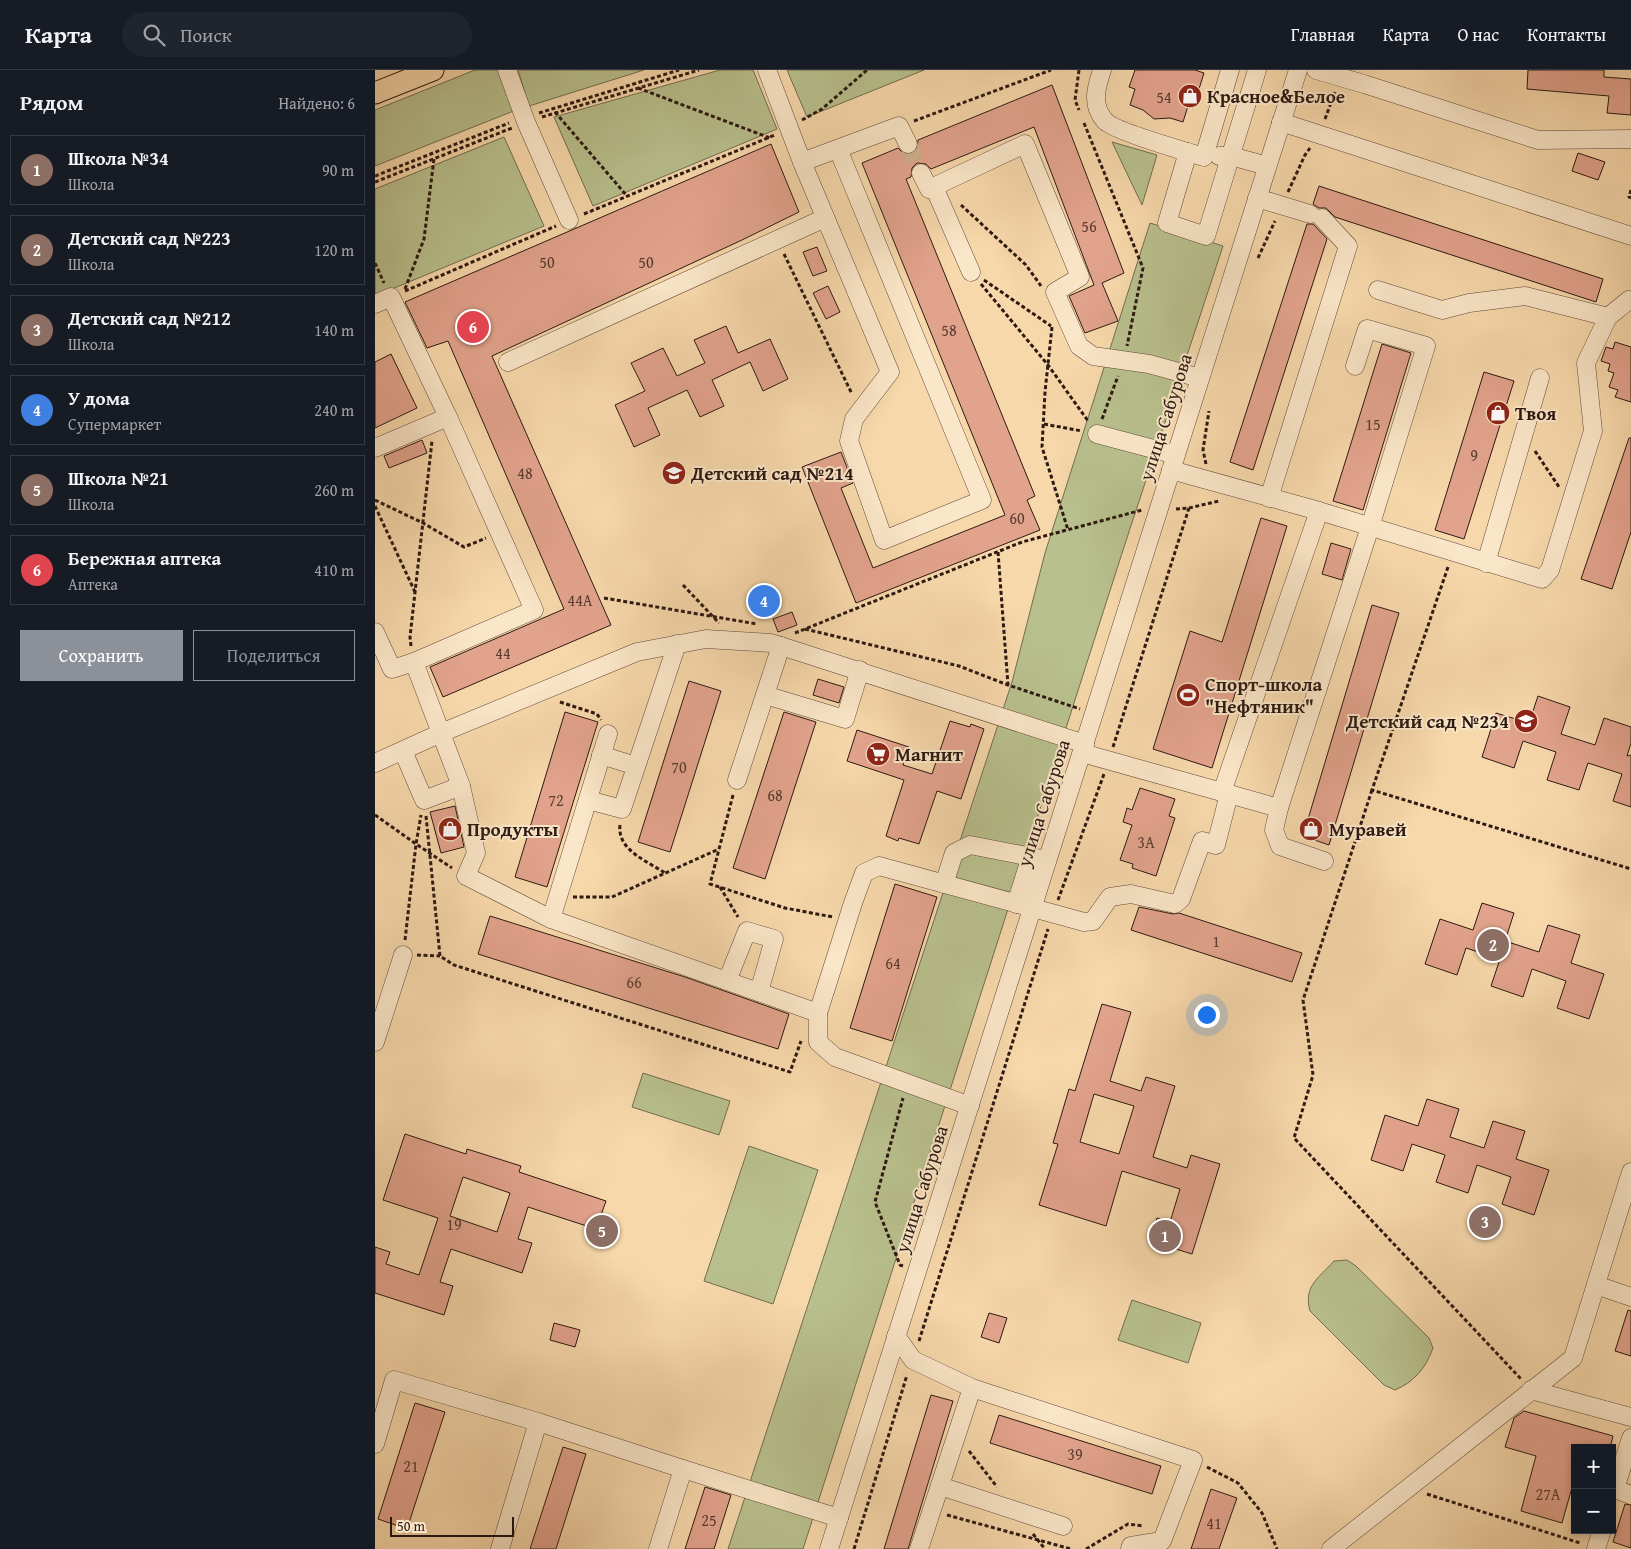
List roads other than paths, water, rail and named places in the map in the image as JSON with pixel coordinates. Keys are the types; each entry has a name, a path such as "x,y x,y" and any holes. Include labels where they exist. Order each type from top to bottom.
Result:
{"main road":[{"path":"375,93 425,71"}],"street":[{"path":"507,70 526,122 569,220"},
{"path":"767,70 802,162 889,372 854,419 849,442 884,540 982,500 837,149"},
{"path":"1102,70 1095,92 1097,107 1106,122 1133,134 1196,155 1231,156 1267,166"},
{"path":"1230,70 1167,223 1206,236 1257,70"},
{"name":"улица Сабурова","path":"829,1549 970,1106 1024,906 1039,858 1083,749 1298,70"},
{"path":"1316,70 1538,140 1631,139"},
{"path":"1281,122 1631,236"},
{"path":"802,162 899,126 908,144"},
{"path":"921,173 929,189 1025,144 1080,277 1055,292 1059,324 1079,346 1093,356 1149,364 1200,378"},
{"path":"933,187 971,272"},
{"path":"1257,198 1316,216 1348,246 1269,498"},
{"path":"508,362 825,218"},
{"path":"1378,290 1442,310 1469,303 1525,296 1608,317"},
{"path":"375,304 391,297 441,420 499,533 534,610 414,662 392,669 375,632"},
{"path":"1097,434 1173,463 1209,481 1319,511 1542,579 1550,570 1593,431 1586,363 1608,317 1621,305 1631,300"},
{"path":"1324,861 1280,846 1274,830 1279,808 1370,527 1426,346 1367,329 1355,366"},
{"path":"1485,563 1540,378"},
{"path":"375,448 441,420"},
{"path":"970,1106 835,1057 818,1042 818,1013 864,873 879,866 1084,922 1093,921 1110,898 1131,894 1175,904 1181,899 1202,841 1216,845 1226,793 1319,511"},
{"path":"375,763 441,733 637,652 706,639 772,644 861,670 1083,749 1108,762 1279,808"},
{"path":"588,800 622,809 677,644"},
{"path":"737,780 765,695 772,644"},
{"path":"414,662 461,786 476,853 465,876 551,919 818,1013"},
{"path":"765,695 845,719 861,670"},
{"path":"551,919 608,734"},
{"path":"403,750 424,800 461,786"},
{"path":"601,755 637,766"},
{"path":"944,884 954,852 971,845 1039,858"},
{"path":"727,981 747,931 775,939 759,992"},
{"path":"375,1042 403,955"},
{"path":"1331,1549 1573,1358 1631,1172"},
{"path":"1596,1285 1631,1297"},
{"path":"896,1336 913,1360 972,1388 1193,1460 1162,1541 1131,1546 1130,1549"},
{"path":"375,1444 381,1403 393,1380 538,1422 839,1518"},
{"path":"919,1549 972,1388"},
{"path":"1531,1390 1631,1417"},
{"path":"501,1549 538,1422"},
{"path":"1620,1495 1631,1438"},
{"path":"658,1549 683,1469"},
{"path":"940,1486 1063,1526"},
{"path":"1597,1549 1601,1534"}],"tunnel":[{"path":"908,144 921,173"}],"place":[{"name":"Красное&Белое","path":"1190,96"},
{"name":"Бережная аптека","path":"473,327"},
{"name":"Твоя","path":"1498,413"},
{"name":"Детский сад №214","path":"674,473"},
{"name":"У дома","path":"764,601"},
{"name":"Спорт-школа \"Нефтяник\"","path":"1188,695"},
{"name":"Детский сад №234","path":"1526,721"},
{"name":"Магнит","path":"878,754"},
{"name":"Продукты","path":"450,829"},
{"name":"Муравей","path":"1311,829"},
{"name":"Детский сад №223","path":"1493,945"},
{"name":"Детский сад №212","path":"1485,1222"},
{"name":"Школа №21","path":"602,1231"},
{"name":"Школа №34","path":"1165,1236"}]}
